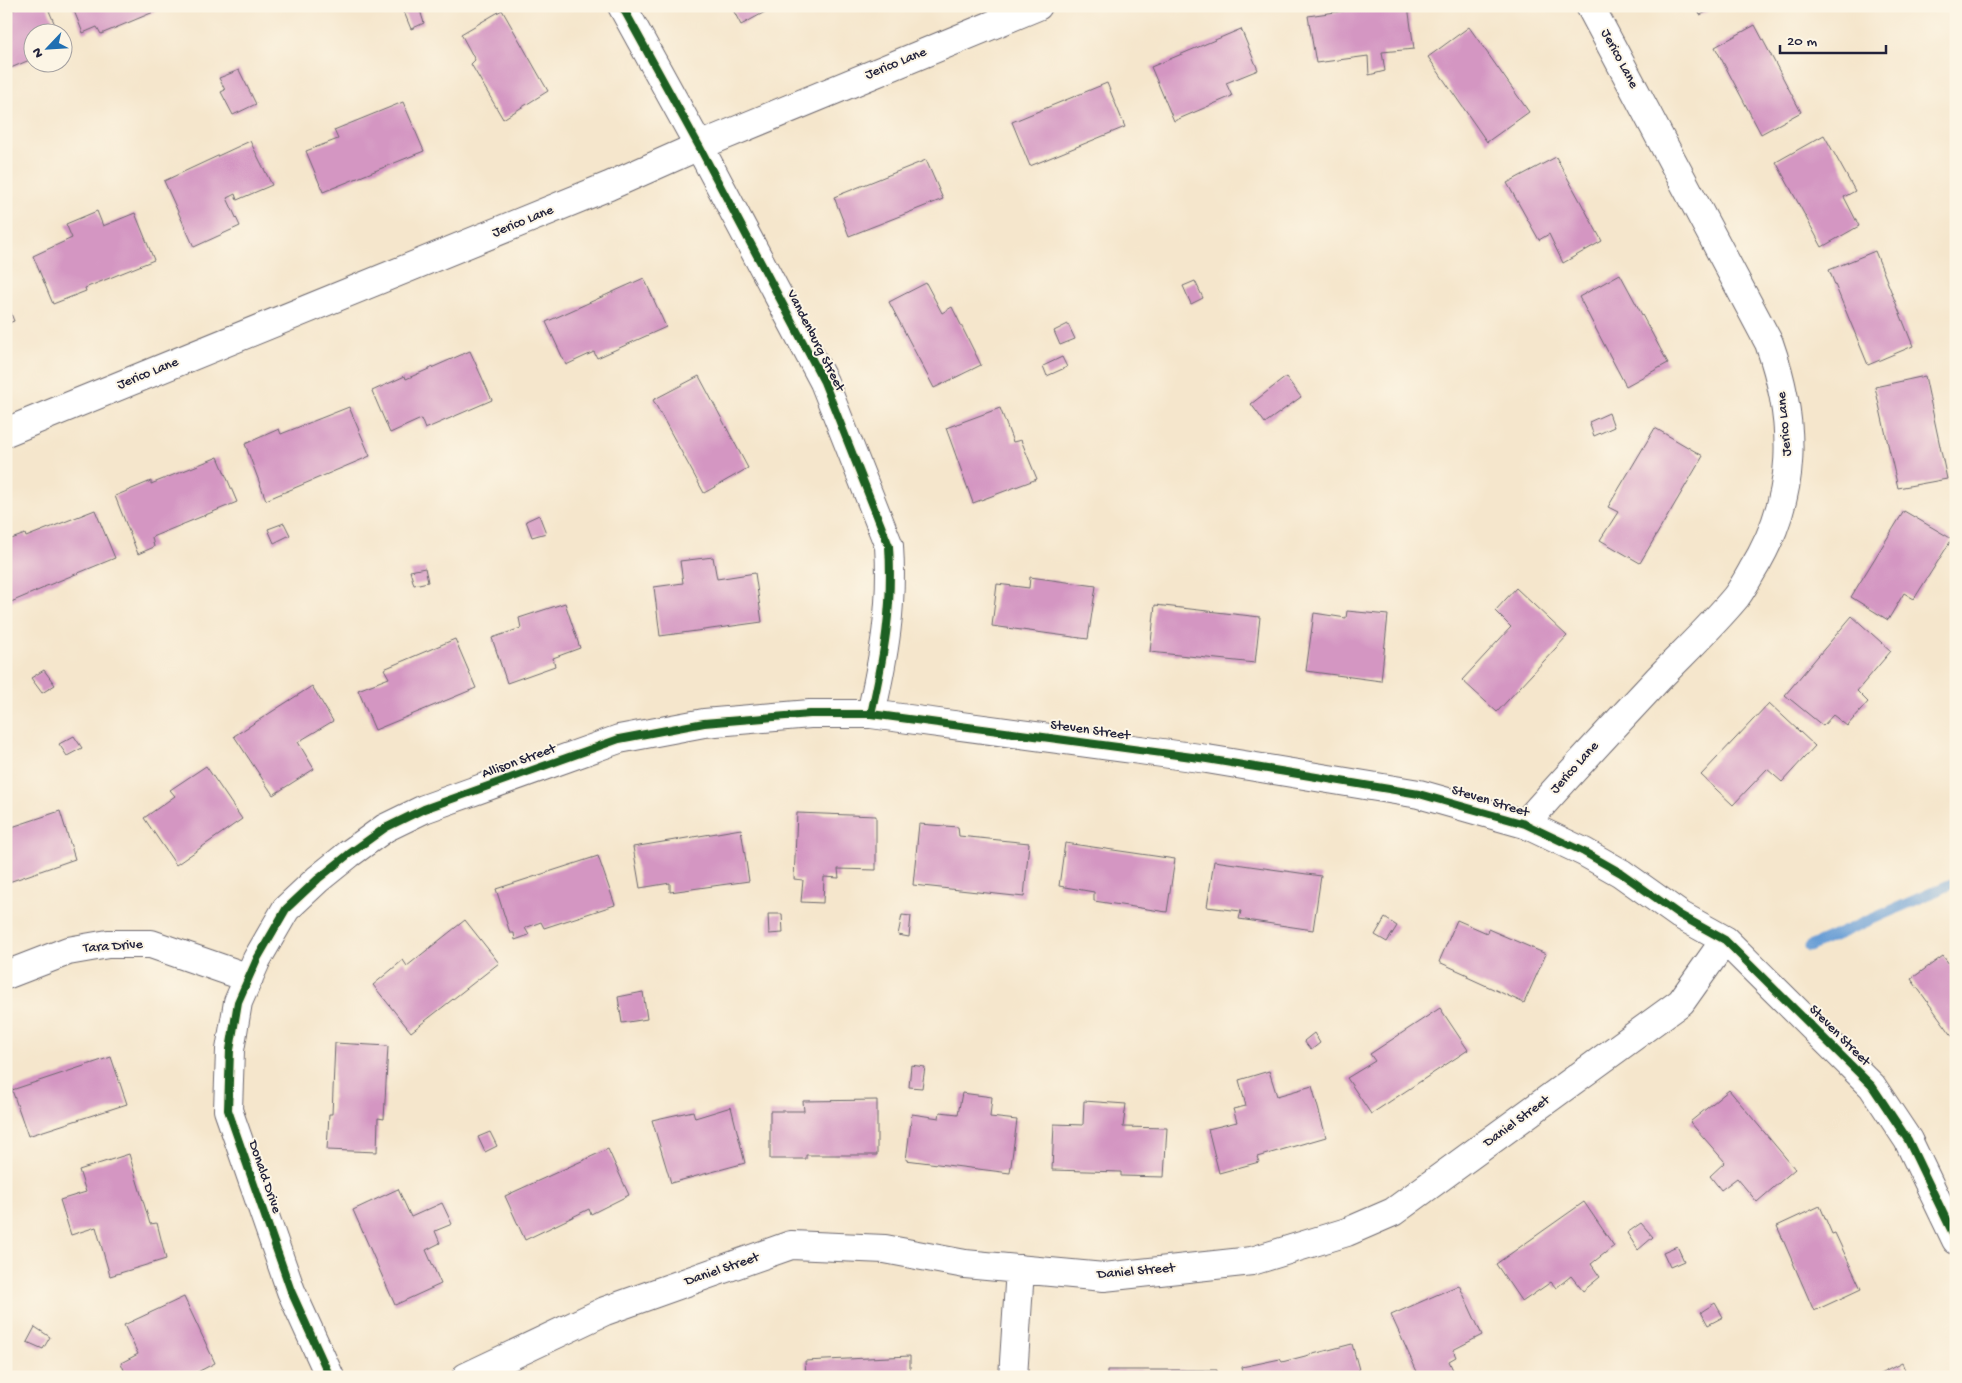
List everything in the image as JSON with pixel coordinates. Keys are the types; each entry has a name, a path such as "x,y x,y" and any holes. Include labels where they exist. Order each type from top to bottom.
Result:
{"street":[{"name":"Vandenburg Street","path":"622,6 699,146 824,382 889,546 891,575 886,644 871,714"},
{"name":"Jerico Lane","path":"6,432 609,186 699,146 1038,6"},
{"name":"Jerico Lane","path":"1525,824 1575,767 1736,596 1764,551 1783,504 1789,470 1790,438 1786,406 1780,373 1769,343 1590,6"},
{"name":"Allison Street","path":"249,978 257,959 286,909 318,879 349,854 385,828 424,809 619,739 704,723 810,714 871,714"},
{"name":"Steven Street","path":"871,714 1208,759 1419,794 1525,824 1621,873 1680,915 1725,940 1872,1086 1947,1201 1956,1240"},
{"name":"Daniel Street","path":"466,1377 605,1311 791,1246 885,1249 965,1264 1104,1277 1252,1261 1347,1232 1393,1212 1681,1002 1725,940"},
{"name":"Tara Drive","path":"6,975 68,951 108,944 151,944 249,978"},
{"name":"Donald Drive","path":"249,978 238,1002 230,1050 228,1110 291,1292 330,1377"},
{"path":"1013,1377 1020,1269"}],"building":[{"path":"22,6 47,6 54,22 22,22 22,63 6,70 6,13"},
{"path":"72,6 168,6 101,34 97,27 83,33"},
{"path":"731,6 776,6 741,25"},
{"path":"1377,6 1408,6 1414,49 1382,52 1385,71 1369,75 1368,56 1316,63 1308,16"},
{"path":"1696,6 1719,6 1700,15"},
{"path":"419,7 424,23 411,29 404,12"},
{"path":"502,10 548,91 503,119 471,64 475,60 461,34"},
{"path":"1755,25 1801,112 1761,134 1715,47"},
{"path":"1469,27 1529,112 1487,142 1428,57"},
{"path":"1241,29 1258,70 1226,83 1232,96 1174,121 1151,67"},
{"path":"239,70 256,104 233,115 221,92 225,90 219,78"},
{"path":"1107,83 1125,127 1030,166 1012,122"},
{"path":"403,102 424,151 323,192 306,151 338,139 334,130"},
{"path":"1824,135 1855,191 1844,197 1859,226 1822,247 1776,162"},
{"path":"250,141 272,185 237,200 235,194 227,198 240,226 194,247 164,181"},
{"path":"1556,157 1602,241 1563,263 1549,234 1539,240 1507,183"},
{"path":"926,160 943,199 849,236 834,197"},
{"path":"97,211 103,226 135,213 154,260 85,288 86,291 53,304 33,256 72,238 66,224"},
{"path":"1875,251 1913,346 1868,365 1829,270"},
{"path":"1620,274 1668,363 1626,386 1579,297"},
{"path":"644,278 666,327 597,358 594,352 566,365 546,322"},
{"path":"1195,281 1203,298 1191,304 1183,286"},
{"path":"926,283 942,313 952,307 981,365 934,388 889,302"},
{"path":"6,301 14,321 6,324"},
{"path":"1068,324 1075,339 1060,345 1054,331"},
{"path":"470,351 492,400 425,429 421,419 390,433 372,391 405,376 406,379"},
{"path":"1062,357 1067,367 1047,376 1043,366"},
{"path":"699,376 748,468 704,493 653,400"},
{"path":"1925,376 1947,479 1898,488 1875,387"},
{"path":"1286,377 1301,397 1265,423 1251,404"},
{"path":"349,407 370,456 266,500 245,444 279,429 281,434"},
{"path":"1000,408 1013,442 1021,440 1037,479 973,503 946,428"},
{"path":"1609,413 1614,427 1594,436 1589,422"},
{"path":"1655,428 1703,456 1640,563 1600,540 1618,512 1608,507"},
{"path":"218,457 237,502 152,537 154,547 138,554 115,496 151,481 151,484"},
{"path":"95,510 115,558 11,602 6,589 6,541 25,534 26,537"},
{"path":"1904,511 1952,539 1914,599 1904,593 1888,620 1851,597"},
{"path":"539,515 546,533 532,537 526,521"},
{"path":"284,523 290,535 274,543 268,529"},
{"path":"713,557 717,579 755,573 762,622 660,636 654,587 683,583 680,561"},
{"path":"425,568 428,582 414,585 410,571"},
{"path":"1030,577 1096,586 1088,639 992,626 997,584 1029,588"},
{"path":"1516,588 1567,636 1497,712 1462,680 1511,627 1495,611"},
{"path":"565,603 580,648 553,658 555,666 507,683 492,638 521,628 519,618"},
{"path":"1155,605 1260,617 1255,663 1150,652"},
{"path":"1347,611 1388,615 1381,681 1306,671 1314,613 1346,618"},
{"path":"1852,616 1891,651 1857,691 1868,702 1847,726 1833,715 1823,726 1785,695"},
{"path":"455,639 476,688 375,730 358,690 389,678 384,669"},
{"path":"44,670 55,685 42,693 31,678"},
{"path":"312,686 333,721 298,742 314,769 273,795 234,736"},
{"path":"1769,703 1815,746 1782,782 1767,769 1733,805 1701,775"},
{"path":"74,736 82,748 67,756 59,744"},
{"path":"206,766 242,819 176,865 144,818 175,796 170,790"},
{"path":"60,811 75,859 6,883 6,829"},
{"path":"797,813 876,816 876,870 838,869 839,878 824,877 823,903 801,902 803,880 794,879"},
{"path":"919,824 958,827 959,836 1029,843 1024,897 913,885"},
{"path":"741,829 749,881 670,892 670,883 640,888 633,847"},
{"path":"1065,843 1175,859 1167,912 1094,901 1094,892 1059,886"},
{"path":"598,856 615,905 544,928 541,922 525,928 529,935 515,940 514,933 510,933 496,889"},
{"path":"1214,861 1321,876 1313,930 1239,919 1241,911 1207,907"},
{"path":"768,914 782,914 783,933 769,934"},
{"path":"902,915 911,916 909,937 898,935"},
{"path":"1385,918 1397,926 1387,942 1375,935"},
{"path":"465,920 499,963 411,1032 373,985 403,960 407,966"},
{"path":"1457,920 1487,933 1488,929 1546,954 1524,1003 1439,962"},
{"path":"1943,956 1956,973 1956,1041 1911,979"},
{"path":"643,992 647,1019 622,1023 618,997"},
{"path":"1440,1008 1468,1050 1371,1114 1347,1078 1375,1061 1370,1054"},
{"path":"1314,1033 1320,1043 1311,1050 1304,1041"},
{"path":"335,1043 388,1046 384,1119 378,1118 377,1152 327,1150 329,1114 332,1114"},
{"path":"111,1057 127,1104 28,1136 12,1090"},
{"path":"911,1065 925,1067 922,1088 909,1087"},
{"path":"1269,1071 1277,1096 1312,1086 1326,1137 1257,1157 1259,1162 1219,1173 1208,1129 1237,1122 1233,1109 1246,1106 1239,1080"},
{"path":"1729,1090 1795,1169 1757,1202 1737,1178 1721,1190 1710,1176 1725,1162 1690,1122"},
{"path":"962,1093 992,1097 990,1117 1017,1120 1010,1173 906,1160 912,1114 939,1118 940,1112 958,1114"},
{"path":"877,1100 877,1155 806,1155 806,1159 770,1159 770,1111 804,1111 803,1101"},
{"path":"1084,1101 1126,1104 1123,1127 1167,1128 1164,1177 1121,1176 1121,1172 1052,1170 1054,1124 1083,1125"},
{"path":"731,1107 745,1163 671,1183 652,1120 693,1111 695,1118"},
{"path":"490,1132 497,1146 485,1152 478,1137"},
{"path":"608,1149 629,1195 591,1214 589,1209 525,1240 505,1196"},
{"path":"129,1154 150,1224 157,1223 166,1259 110,1276 96,1227 71,1235 60,1200 86,1192 79,1170"},
{"path":"398,1189 411,1217 442,1203 452,1224 435,1231 440,1243 426,1250 441,1284 395,1305 353,1210"},
{"path":"1584,1202 1614,1246 1591,1264 1600,1277 1583,1291 1571,1276 1556,1288 1551,1282 1522,1302 1496,1264"},
{"path":"1820,1206 1832,1234 1835,1233 1861,1289 1814,1311 1777,1226"},
{"path":"1641,1223 1653,1237 1638,1250 1627,1233"},
{"path":"1677,1246 1684,1261 1670,1267 1663,1252"},
{"path":"1459,1285 1482,1335 1453,1350 1456,1357 1449,1361 1456,1377 1426,1377 1424,1374 1419,1376 1391,1315"},
{"path":"184,1297 215,1363 188,1377 150,1377 149,1374 143,1377 127,1377 121,1363 138,1354 124,1325"},
{"path":"1715,1303 1723,1317 1708,1325 1701,1312"},
{"path":"35,1327 50,1337 43,1349 27,1342"},
{"path":"1352,1344 1361,1377 1244,1377 1242,1367 1280,1359 1282,1362"},
{"path":"910,1356 910,1377 806,1377 805,1361"},
{"path":"1902,1363 1908,1377 1874,1377"},
{"path":"1107,1370 1217,1370 1217,1377 1107,1377"}],"waterway":[{"path":"1809,947 1956,882"}],"cycle path":[{"path":"622,6 699,146 824,382 889,546 890,589 886,631 871,714"},
{"path":"330,1377 291,1291 228,1110 230,1050 238,1002 257,959 286,909 318,879 349,854 385,828 424,809 619,739 704,723 810,714 871,714 1207,759 1419,794 1525,824 1584,852 1621,873 1680,915 1725,940 1872,1086 1908,1140 1956,1240"}]}
